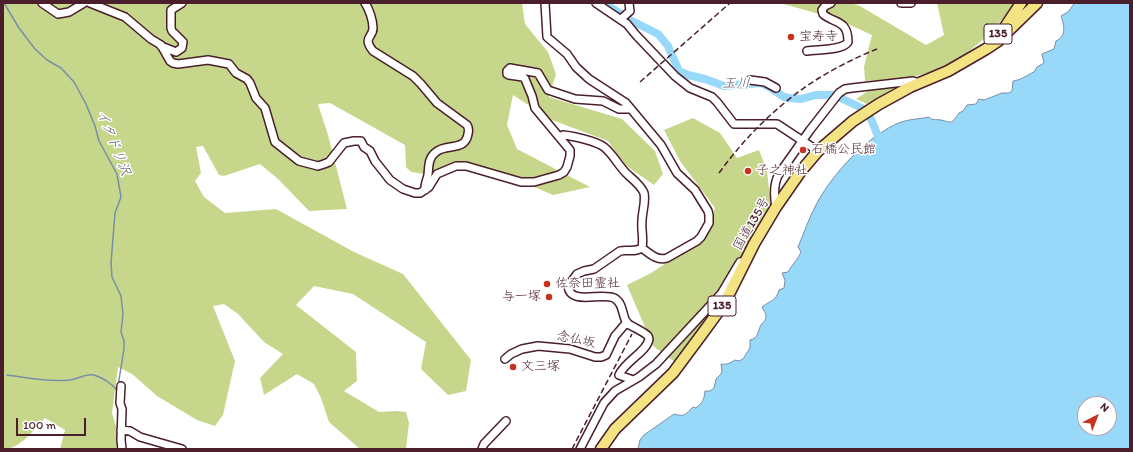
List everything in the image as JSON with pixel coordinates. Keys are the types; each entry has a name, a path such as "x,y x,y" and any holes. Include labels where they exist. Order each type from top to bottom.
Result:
{"highway":[{"name":"国道135号","path":"970,60 999,33 1021,3"},
{"path":"986,49 1012,22 1025,3"},
{"name":"国道135号","path":"601,449 615,428 664,383 679,366 724,304 747,258 776,207 801,171 820,149 860,116 873,108 900,92 970,60 998,40 1037,3"}],"street":[{"path":"42,3 58,14 69,12 84,3"},
{"path":"90,3 125,17 152,39 176,52 180,50 183,45 182,39 172,31 171,10 182,3"},
{"path":"365,3 368,7 373,27 368,44 373,51 413,76 437,103 467,125 469,129 468,136 463,144 460,146 439,150 432,156 429,161 424,188 425,190"},
{"path":"545,3 547,37 564,52 576,67 589,79 626,103 661,145 677,173 695,190 710,215 709,223 701,237 697,241 667,258 658,258 642,248"},
{"path":"596,3 627,24 675,76 690,88 712,97 734,124 777,124 802,141 820,149"},
{"path":"621,19 630,11 629,3"},
{"path":"807,51 820,51 845,46 848,42 848,36 841,22 823,14 823,8 831,3"},
{"path":"901,3 911,3"},
{"path":"161,45 170,61 173,63 178,64 208,60 222,62 228,64 236,73 247,79 256,98 265,108 275,142 299,161 318,166 329,162 344,144 354,140 361,141 364,147 370,151 375,161 390,180 409,192 415,193 425,190 437,174 456,166 466,166 521,182 534,182 559,175 565,171 570,156 570,150 534,108 532,96 525,79 523,77 509,75 507,72 508,69 512,68 538,73 548,90 575,99 603,101 619,109 631,109"},
{"path":"750,80 765,82 776,88"},
{"path":"776,207 774,196 777,177 802,141 837,96 845,89 913,81 920,83"},
{"path":"560,138 563,135 569,136 603,146 642,189 645,200 642,219 642,248 638,251 620,251 594,269 577,274 568,286 568,290 576,297 615,298 622,309 627,322 646,334 650,339 648,344 622,368 619,375 632,380"},
{"path":"580,449 607,399 620,387 656,364 721,294 742,258 747,258"},
{"name":"念仏坂","path":"505,359 511,354 522,349 538,346 570,349 595,357 601,357 606,355 615,336 627,322"},
{"path":"121,386 120,403 122,409 122,449"},
{"path":"482,449 484,444 506,421"},
{"path":"121,430 130,431 140,437 182,449"}],"green space":[{"path":"3,3 522,3 525,24 548,52 556,74 549,97 622,119 655,151 663,174 654,185 625,165 608,141 552,120 513,95 507,125 517,149 590,187 553,195 507,175 468,162 425,174 411,172 406,167 405,145 330,103 318,104 328,135 347,209 309,211 278,179 260,164 224,176 219,175 203,146 196,147 201,173 195,181 204,197 225,213 276,209 354,252 403,274 471,360 466,391 448,395 421,369 426,342 353,294 314,286 296,305 356,352 357,381 344,391 379,412 406,412 409,423 406,449 360,449 329,422 321,398 314,384 297,374 264,395 260,378 283,354 264,342 238,314 224,304 213,306 235,361 223,415 215,426 197,420 157,396 132,374 118,367 112,413 123,449 60,449 65,430 45,418 21,442 15,446 3,449"},
{"path":"780,3 851,3 860,6 926,45 944,35 937,3 1014,3 1005,16 983,40 957,59 942,67 912,77 865,81 864,67 872,35 837,19"},
{"path":"897,86 867,104 856,99 871,89"},
{"path":"693,118 720,133 737,158 759,150 767,171 771,207 708,318 675,362 653,346 627,285 651,273 690,248 710,223 715,208 680,161 664,130"}],"water":[{"path":"1075,3 1130,3 1130,449 638,449 640,440 644,435 674,414 685,415 693,407 696,408 703,401 705,391 710,391 714,388 716,379 721,374 721,364 727,364 735,360 739,361 743,359 750,348 750,340 755,338 761,325 766,319 766,315 762,307 775,298 779,290 784,288 785,280 782,273 788,272 800,255 801,252 798,247 816,205 831,181 852,157 876,136 901,122 929,117 952,122 967,105 976,104 979,99 984,100 1012,91 1013,81 1021,79 1034,72 1037,67 1044,63 1042,54 1054,49 1056,41 1062,36 1064,30 1061,16 1068,12"}],"waterway":[{"name":"イタドリ沢","path":"4,3 19,28 35,49 47,60 61,68 74,82 86,104 99,141 117,174 121,197 115,213 111,263 112,277 121,296 123,314 121,332 124,341 124,349 118,386"},
{"name":"玉川","path":"604,3 630,20 658,34 668,46 679,71 724,86 761,83 784,97 789,98 801,99 816,95 834,95 864,109 871,119 878,136"},
{"path":"7,375 54,380 70,380 88,375 94,375 107,381 118,391"}],"railway":[{"path":"640,82 730,3"},
{"path":"719,173 752,133 790,98 840,66 877,49"},
{"path":"572,449 632,334"}],"place":[{"name":"宝寿寺","path":"791,37"},
{"name":"石橋公民館","path":"803,150"},
{"name":"子之神社","path":"748,171"},
{"name":"佐奈田霊社","path":"547,284"},
{"name":"与一塚","path":"549,297"},
{"name":"文三塚","path":"513,367"}]}
